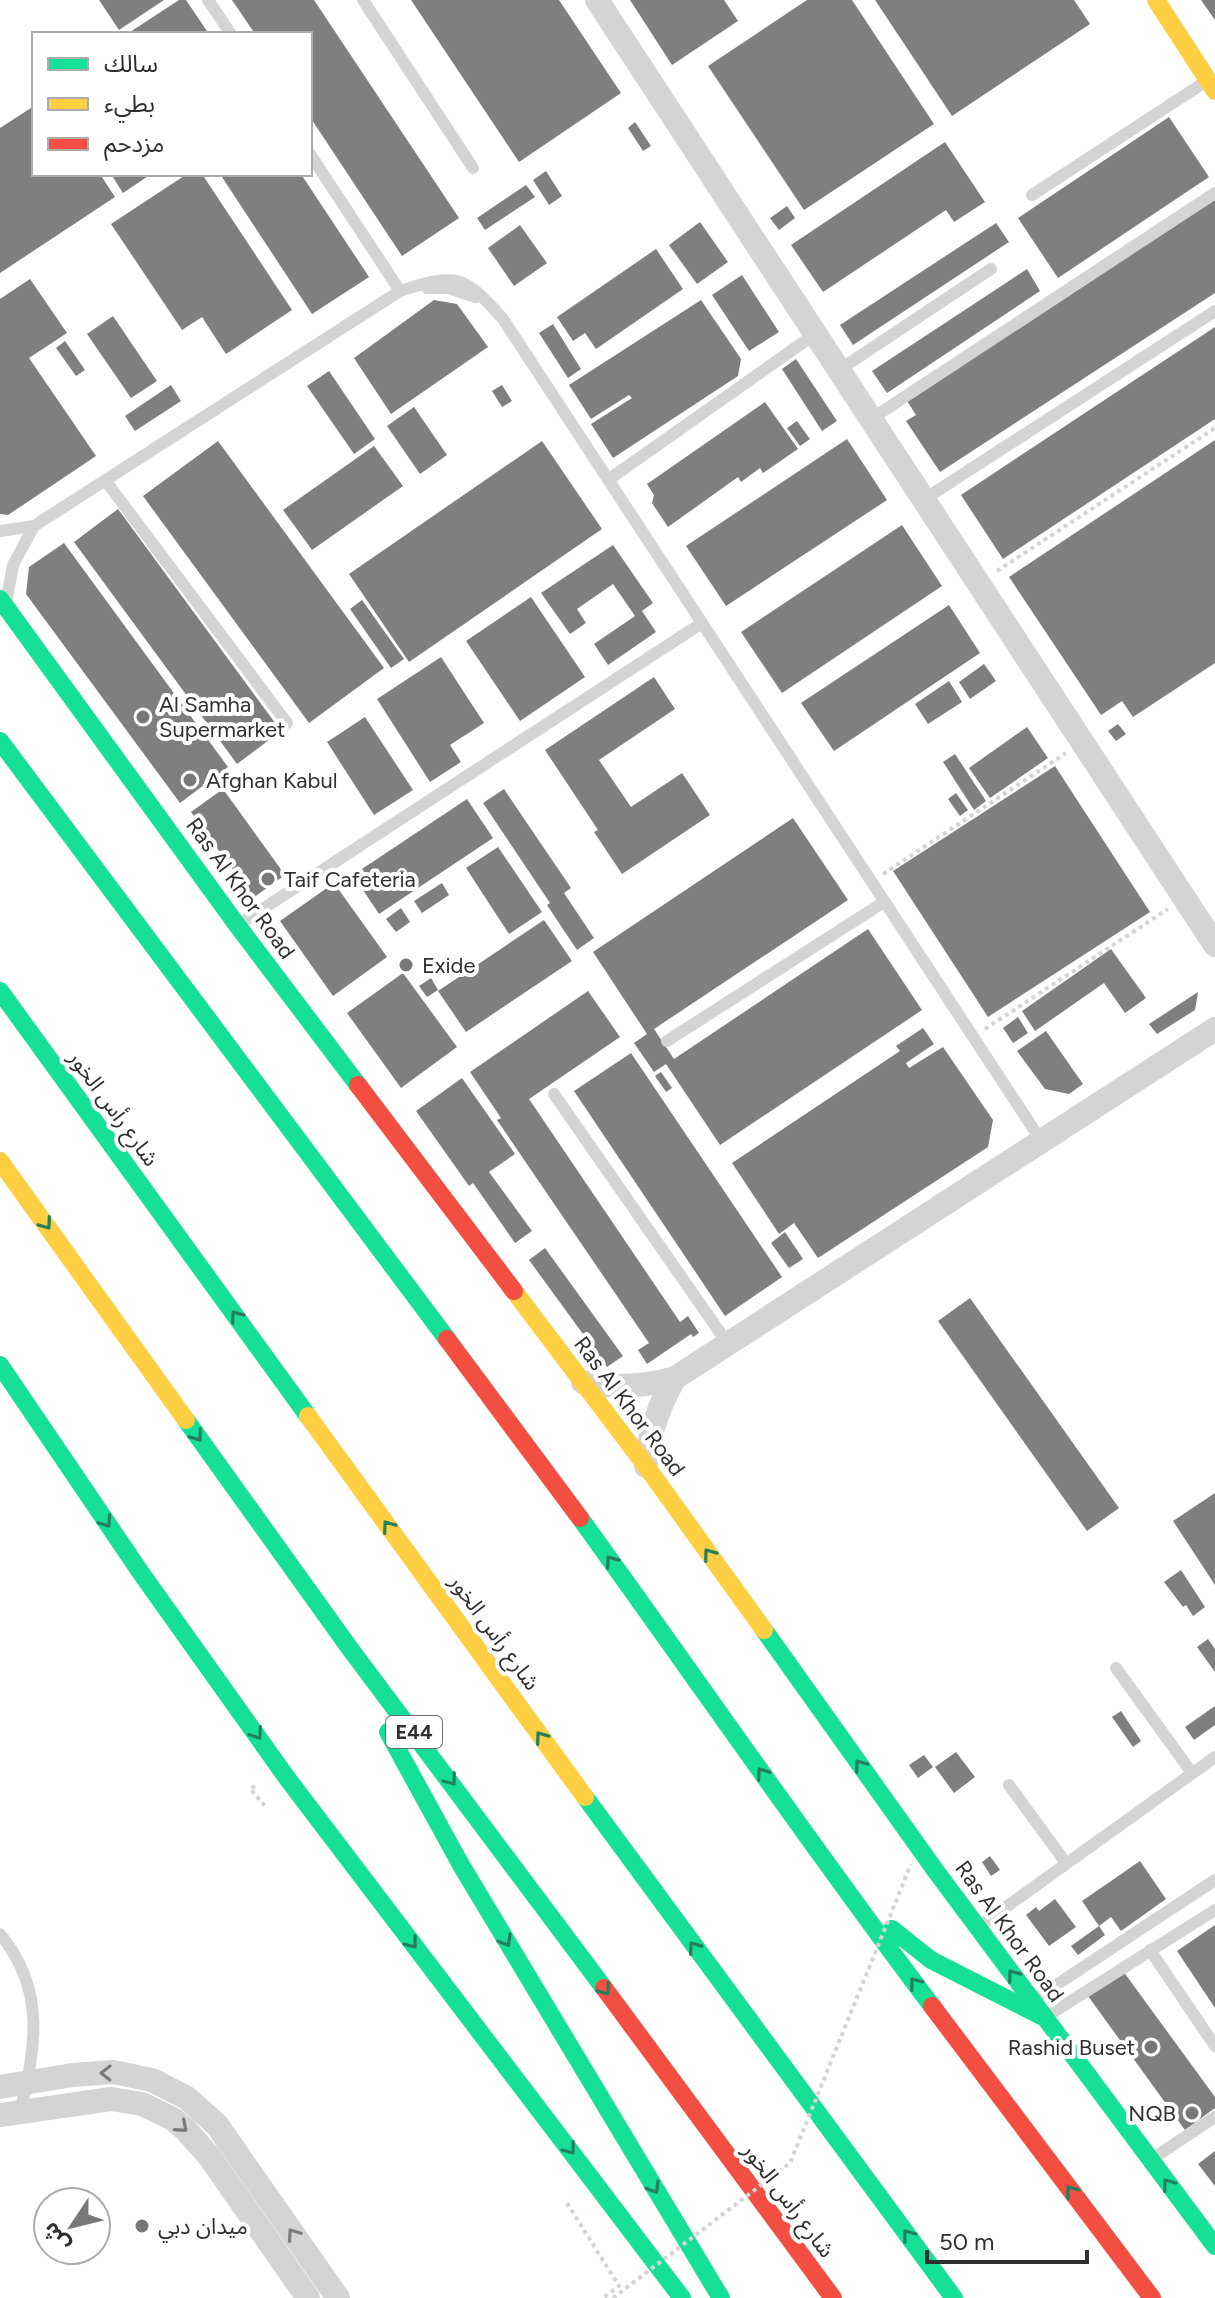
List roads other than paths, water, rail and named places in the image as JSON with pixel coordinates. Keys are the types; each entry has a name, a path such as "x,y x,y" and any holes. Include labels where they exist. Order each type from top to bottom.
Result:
{"main road":[{"path":"1156,0 1212,85"},
{"name":"Ras Al Khor Road","path":"4,604 237,925 646,1466 1045,2018 1215,2246"},
{"path":"0,741 550,1477 706,1691 834,1876 1152,2298"},
{"name":"شارع رأس الخور","path":"0,991 740,2010 954,2298"},
{"name":"شارع رأس الخور","path":"0,1161 351,1650 479,1818 833,2298"},
{"path":"0,1365 89,1497 370,1889 682,2298"},
{"path":"351,1650 378,1713 439,1828 721,2298"},
{"path":"834,1876 906,1942 931,1960 1045,2018"},
{"path":"740,2010 836,2105"}],"street":[{"path":"597,0 1215,945"},
{"path":"583,1382 620,1387 675,1378 1215,1029"},
{"path":"646,1466 651,1429 675,1378"},
{"path":"0,1391 89,1497"},
{"path":"0,2087 113,2072 152,2080 187,2098 217,2125 338,2298"},
{"path":"10,2114 111,2099 142,2104 173,2119 209,2156 308,2298"}],"lane":[{"path":"208,0 230,32"},
{"path":"363,0 473,168"},
{"path":"1032,195 1212,85"},
{"path":"312,157 400,291"},
{"path":"871,419 1215,193"},
{"path":"839,370 991,269"},
{"path":"0,531 34,526 400,291 446,278 471,286 503,319 1042,1142"},
{"path":"923,500 1215,311"},
{"path":"608,480 815,334"},
{"path":"105,480 287,723"},
{"path":"4,604 13,565 34,526"},
{"path":"237,925 702,623"},
{"path":"667,1041 884,902"},
{"path":"554,1094 728,1344"},
{"path":"1116,1668 1192,1773"},
{"path":"979,1927 1215,1757"},
{"path":"1009,1785 1066,1863"},
{"path":"1032,2000 1215,1880"},
{"path":"1045,2018 1215,1910"},
{"path":"0,1934 17,1959 32,2004 35,2028 27,2082 10,2114"},
{"path":"1150,1950 1215,2046"},
{"path":"1150,2161 1215,2117"}],"place":[{"name":"Al Samha Supermarket","path":"143,717"},
{"name":"Afghan Kabul","path":"190,780"},
{"name":"Taif Cafeteria","path":"268,879"},
{"name":"Exide","path":"406,965"},
{"name":"Rashid Buset","path":"1151,2047"},
{"name":"NQB","path":"1192,2113"},
{"name":"ميدان دبي","path":"142,2226"}]}
